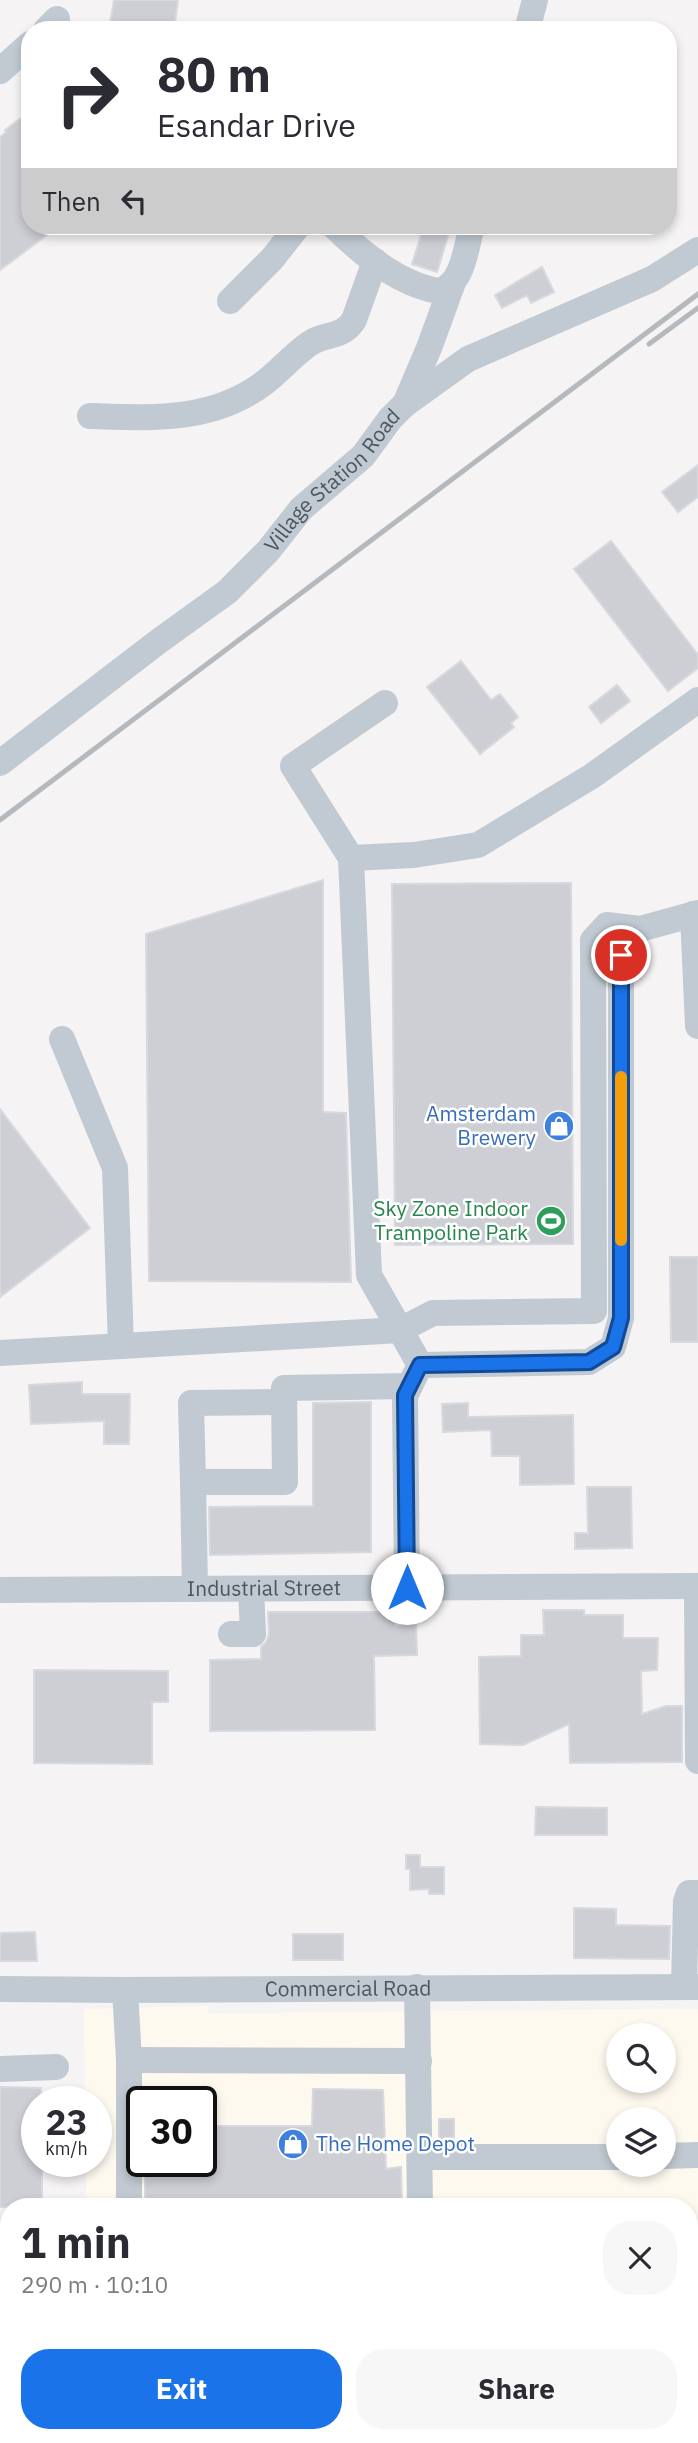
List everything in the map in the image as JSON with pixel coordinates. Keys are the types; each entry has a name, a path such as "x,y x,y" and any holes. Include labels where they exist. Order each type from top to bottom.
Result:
{"street":[{"path":"529,21 535,0"},
{"path":"0,71 21,52"},
{"path":"230,301 291,235"},
{"path":"345,235 375,261 426,288 439,291 452,285"},
{"path":"404,405 460,268 469,235"},
{"name":"Village Station Road","path":"0,763 227,592 268,551 301,509 363,456 390,419 404,405 468,359 652,279 698,250"},
{"path":"90,416 195,414 220,408 246,395 266,382 310,342 334,336 350,326 375,261"},
{"path":"351,858 414,855 478,845 592,776 698,700"},
{"path":"385,703 293,766 351,858 369,1275 400,1330 415,1376 405,1395 407,1588"},
{"path":"0,1353 400,1330 433,1313 594,1311 593,940 607,925 640,929 696,914 698,1026"},
{"path":"192,1482 285,1482 284,1388 589,1362 613,1347 621,1318 621,955 640,929"},
{"path":"62,1040 115,1168 121,1346"},
{"path":"195,1589 191,1403 284,1402"},
{"path":"697,1586 698,1760"},
{"name":"Industrial Street","path":"0,1590 697,1586"},
{"path":"231,1634 253,1634 251,1589"},
{"path":"691,1987 686,1901 689,1893 698,1893"},
{"path":"417,1987 420,2198"},
{"name":"Commercial Road","path":"0,1989 691,1987"},
{"path":"125,1990 129,2060 129,2198"},
{"path":"129,2060 418,2061"},
{"path":"0,2068 56,2067"},
{"path":"676,2156 698,2155"},
{"path":"420,2157 606,2157"}],"shaded area":[{"path":"208,2006 209,2013 698,2009 698,2198 86,2198 86,2177 112,2177 112,2086 85,2086 84,2009"}],"building":[{"path":"114,0 178,0 175,21 110,21"},
{"path":"21,118 21,235 47,235 0,270 0,137"},
{"path":"421,235 448,235 437,272 412,264"},
{"path":"542,267 554,292 531,303 527,295 502,308 495,295"},
{"path":"698,465 698,497 678,512 662,492"},
{"path":"611,541 698,655 698,668 668,691 574,569"},
{"path":"461,661 491,700 500,694 518,717 511,723 514,727 480,754 427,687"},
{"path":"617,685 630,701 601,723 589,707"},
{"path":"323,880 323,1112 346,1113 351,1282 149,1281 146,934"},
{"path":"571,883 573,1244 395,1245 392,884"},
{"path":"0,1109 90,1228 0,1297"},
{"path":"670,1257 698,1257 698,1342 671,1342"},
{"path":"82,1382 82,1394 130,1394 129,1444 104,1444 104,1421 31,1424 29,1385"},
{"path":"371,1402 371,1552 210,1555 209,1507 313,1506 313,1403"},
{"path":"468,1403 468,1417 573,1415 574,1484 520,1485 520,1456 492,1456 491,1430 443,1432 442,1404"},
{"path":"587,1487 631,1487 632,1548 575,1549 575,1533 588,1533"},
{"path":"543,1610 584,1610 584,1615 623,1615 623,1638 658,1638 657,1670 641,1671 642,1714 666,1706 682,1706 682,1762 570,1763 569,1724 523,1745 480,1744 479,1657 521,1656 521,1635 544,1635"},
{"path":"268,1612 395,1612 395,1626 416,1625 417,1655 374,1656 375,1730 210,1731 210,1660 261,1659 261,1647 269,1634"},
{"path":"34,1670 168,1671 168,1702 152,1702 152,1764 34,1763"},
{"path":"536,1807 607,1808 607,1835 535,1835"},
{"path":"406,1855 420,1855 420,1867 444,1867 444,1894 429,1894 429,1889 410,1890 410,1869 406,1869"},
{"path":"574,1908 616,1909 616,1925 670,1926 669,1959 574,1958"},
{"path":"35,1932 37,1961 0,1961 0,1933"},
{"path":"293,1934 343,1934 343,1960 293,1960"},
{"path":"0,2087 21,2088 21,2177 42,2177 42,2198 0,2198"},
{"name":"The Home Depot","path":"313,2089 383,2090 386,2169 401,2167 402,2198 145,2198 145,2177 217,2177 217,2126 312,2126"},
{"path":"439,2119 454,2119 454,2141 439,2141"}],"railway":[{"path":"0,820 698,294"},
{"path":"649,344 698,308"}],"slow traffic":[{"path":"621,1077 621,1240"}],"place":[{"name":"Amsterdam Brewery","path":"559,1126"},
{"name":"Sky Zone Indoor Trampoline Park","path":"551,1221"},
{"name":"The Home Depot","path":"293,2144"}],"route":[{"path":"407,1588 405,1395 420,1365 589,1362 613,1347 621,1318 621,955"}]}
